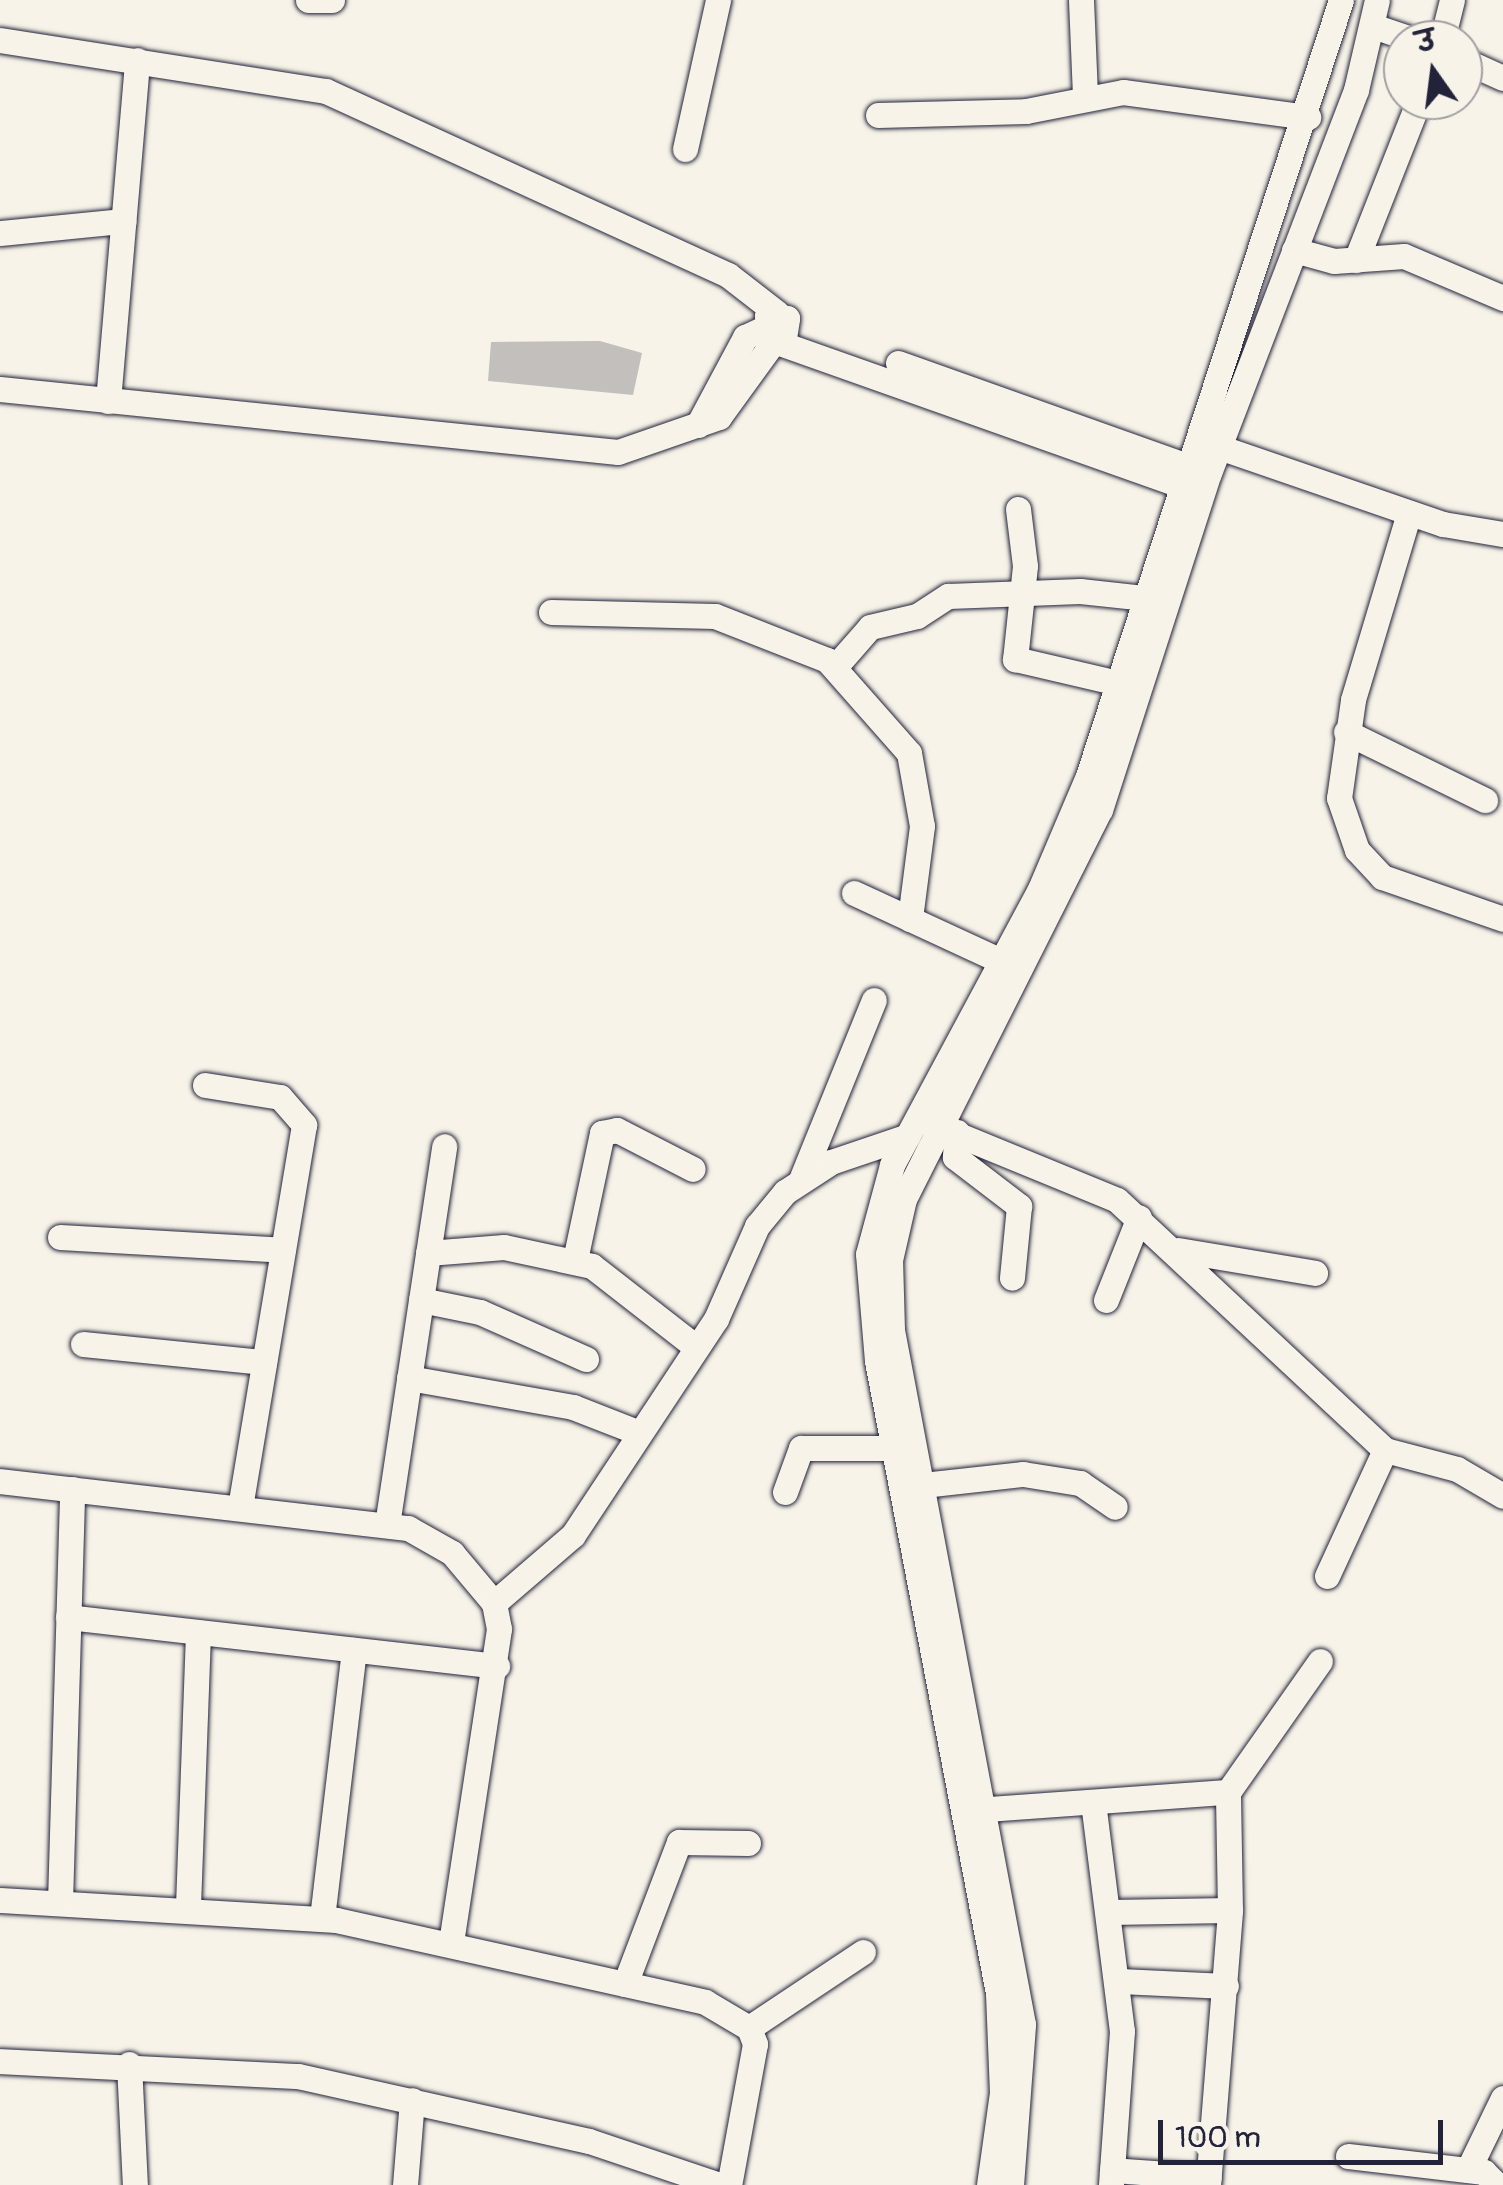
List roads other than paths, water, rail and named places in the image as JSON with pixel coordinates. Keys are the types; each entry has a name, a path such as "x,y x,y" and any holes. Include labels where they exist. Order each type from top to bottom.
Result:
{"street":[{"path":"308,0 332,0"},
{"path":"684,149 718,0"},
{"path":"1081,0 1085,96"},
{"path":"1011,2185 1024,2024 894,1448 868,1254 881,1193 931,1128 1069,886 1131,726 1195,479 1341,0"},
{"path":"989,2185 1002,2048 977,1810 888,1280 904,1199 931,1128 1088,776 1144,598 1195,479 1219,447 1294,250 1375,13"},
{"path":"0,40 326,90 700,266 728,275 775,327 1195,479"},
{"path":"108,401 137,60"},
{"path":"878,116 1026,111 1085,96 1152,94 1308,117"},
{"path":"1356,260 1411,120"},
{"path":"0,233 123,221"},
{"path":"1294,250 1356,260 1404,256 1503,298"},
{"path":"0,389 586,452 642,449 719,417 775,327"},
{"path":"1219,447 1409,513 1503,534"},
{"path":"1018,509 1024,594 1015,650 1022,666 1118,683"},
{"path":"1409,513 1346,732 1339,798 1367,862 1405,889 1503,918"},
{"path":"836,668 870,627 948,596 1144,598"},
{"path":"552,612 730,618 836,668 900,738 917,777 922,826 910,919"},
{"path":"1346,732 1485,800"},
{"path":"854,893 1003,962"},
{"path":"494,1603 573,1535 696,1347 757,1226 802,1176 874,1000"},
{"path":"205,1084 280,1097 301,1113 283,1250 240,1508"},
{"path":"931,1128 956,1157 1019,1206 1012,1278"},
{"path":"802,1176 931,1128 1100,1190 1178,1250 1385,1450 1457,1470 1503,1496"},
{"path":"575,1260 602,1132 617,1130 692,1169"},
{"path":"387,1525 444,1146"},
{"path":"1106,1300 1140,1218"},
{"path":"60,1237 283,1250"},
{"path":"428,1253 504,1247 575,1260 612,1276 696,1347"},
{"path":"1178,1250 1316,1273"},
{"path":"421,1300 480,1312 586,1359"},
{"path":"84,1344 264,1362"},
{"path":"410,1378 573,1408 637,1432"},
{"path":"784,1492 802,1448 894,1448"},
{"path":"1328,1576 1385,1450"},
{"path":"923,1486 1023,1474 1080,1483 1115,1507"},
{"path":"0,1481 387,1525 437,1537 494,1603 497,1666 451,1944"},
{"path":"60,1902 72,1489"},
{"path":"68,1617 497,1666"},
{"path":"188,1906 198,1632"},
{"path":"322,1918 354,1650"},
{"path":"1093,1802 1120,1982 1111,2177 1208,2181 1230,1910 1228,1792 1320,1661"},
{"path":"977,1810 1228,1792"},
{"path":"625,1984 679,1842 748,1843"},
{"path":"0,1900 188,1906 322,1918 705,2002 750,2028"},
{"path":"1109,1912 1230,1910"},
{"path":"750,2028 863,1952"},
{"path":"1120,1982 1226,1986"},
{"path":"728,2185 754,2070 750,2028"},
{"path":"0,2062 129,2064 298,2076 412,2100 685,2179 720,2185"},
{"path":"129,2064 136,2185"},
{"path":"1468,2170 1503,2098"},
{"path":"405,2185 412,2100"},
{"path":"1348,2156 1468,2170 1497,2185"}]}
